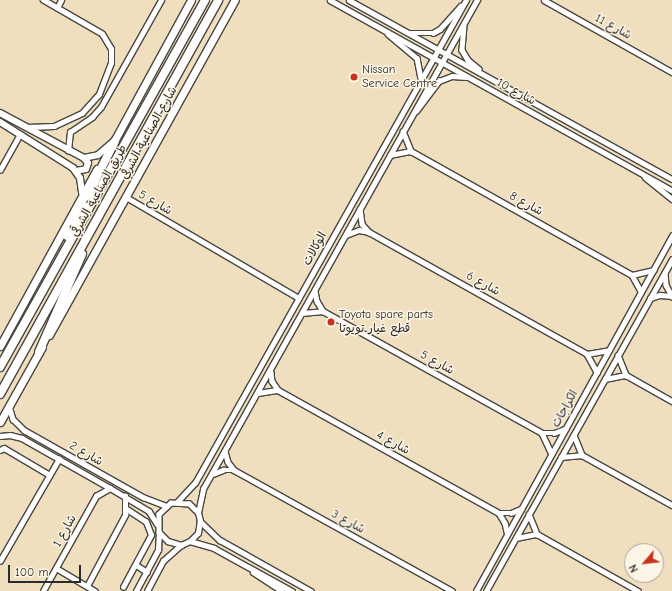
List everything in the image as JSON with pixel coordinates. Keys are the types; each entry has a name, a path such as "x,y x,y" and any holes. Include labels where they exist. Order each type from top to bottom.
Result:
{"highway":[{"name":"طريق الصناعية الشرقي","path":"0,367 205,0"},
{"name":"طريق الصناعية الشرقي","path":"0,394 90,235 218,0"},
{"path":"51,276 68,236 115,141"},
{"path":"39,352 90,235"}],"main road":[{"path":"0,346 82,193 115,141 191,0"},
{"name":"شارع الصناعية الشرقي","path":"0,422 234,2"},
{"path":"0,112 68,151 84,158 88,163 86,169 76,171"},
{"path":"0,122 76,171 81,181 82,193"},
{"path":"84,158 98,155 115,141"}],"street":[{"path":"25,127 54,126 82,113 99,94 112,63 111,49 102,34 42,0"},
{"path":"57,8 61,0"},
{"path":"68,151 70,132 92,117 101,107 161,0"},
{"name":"شارع 10","path":"330,0 672,190"},
{"name":"شارع 10","path":"348,0 490,77 672,179"},
{"name":"الوكالات","path":"198,513 203,489 258,394 441,61 477,0"},
{"name":"شارع 11","path":"544,0 672,72"},
{"name":"الوكالات","path":"409,33 426,34 440,29 465,1"},
{"name":"الوكالات","path":"177,502 195,483 465,1"},
{"name":"شارع 10","path":"465,19 461,43 464,55 490,77"},
{"name":"شارع 10","path":"380,28 417,58 421,79"},
{"name":"الوكالات","path":"411,117 435,85 444,78 458,76 474,80"},
{"path":"390,155 411,151 403,131"},
{"path":"0,170 20,134"},
{"name":"شارع 8","path":"411,151 632,275 642,291"},
{"name":"شارع 10","path":"642,174 672,199"},
{"name":"شارع 5","path":"126,198 299,298"},
{"path":"360,208 362,224 369,232"},
{"path":"344,236 359,230 369,232"},
{"name":"شارع 6","path":"369,232 587,354"},
{"name":"الكراجات","path":"476,590 672,236"},
{"name":"الكراجات","path":"486,591 672,260"},
{"path":"632,275 653,270"},
{"path":"665,273 666,285 672,296"},
{"path":"302,313 323,311 317,302 315,291"},
{"path":"650,298 660,295 672,296"},
{"name":"شارع 5","path":"323,311 542,433"},
{"path":"597,372 587,354 609,350"},
{"path":"618,355 626,375 672,401"},
{"path":"258,394 278,390 272,381 271,370"},
{"path":"605,379 626,375"},
{"name":"شارع 4","path":"278,390 499,514"},
{"name":"شارع 2","path":"9,406 13,419 24,430 143,497 166,506"},
{"path":"552,454 542,433 554,433 565,429"},
{"path":"574,434 582,455"},
{"name":"شارع 2","path":"0,436 15,436 125,496 149,512 158,525"},
{"path":"0,450 4,448 50,475"},
{"path":"225,451 228,462 234,470"},
{"path":"561,458 582,455 672,505"},
{"path":"0,561 59,459"},
{"path":"212,474 223,470 234,470"},
{"name":"شارع 3","path":"234,470 452,591"},
{"name":"شارع 1","path":"42,591 96,496 110,488"},
{"path":"87,586 126,509 125,496"},
{"path":"136,591 158,550 158,525 160,514 166,506 177,502 189,504 198,513 200,521 198,533 190,542"},
{"path":"123,587 150,539 150,530 146,522 126,509"},
{"path":"499,514 511,513 521,509"},
{"path":"499,514 506,523 507,534"},
{"path":"529,514 537,534 638,591"},
{"path":"200,521 220,540 311,591"},
{"path":"159,532 168,541 180,544 190,542 206,544 292,591"},
{"path":"516,538 537,534"},
{"path":"147,591 164,561 180,544"},
{"path":"244,564 282,591"},
{"path":"136,565 147,572"},
{"path":"56,568 95,591"},
{"path":"471,591 476,590"}],"place":[{"name":"Nissan Service Centre","path":"354,77"},
{"name":"Toyota spare parts قطع غيار تويوتا","path":"331,322"}]}
